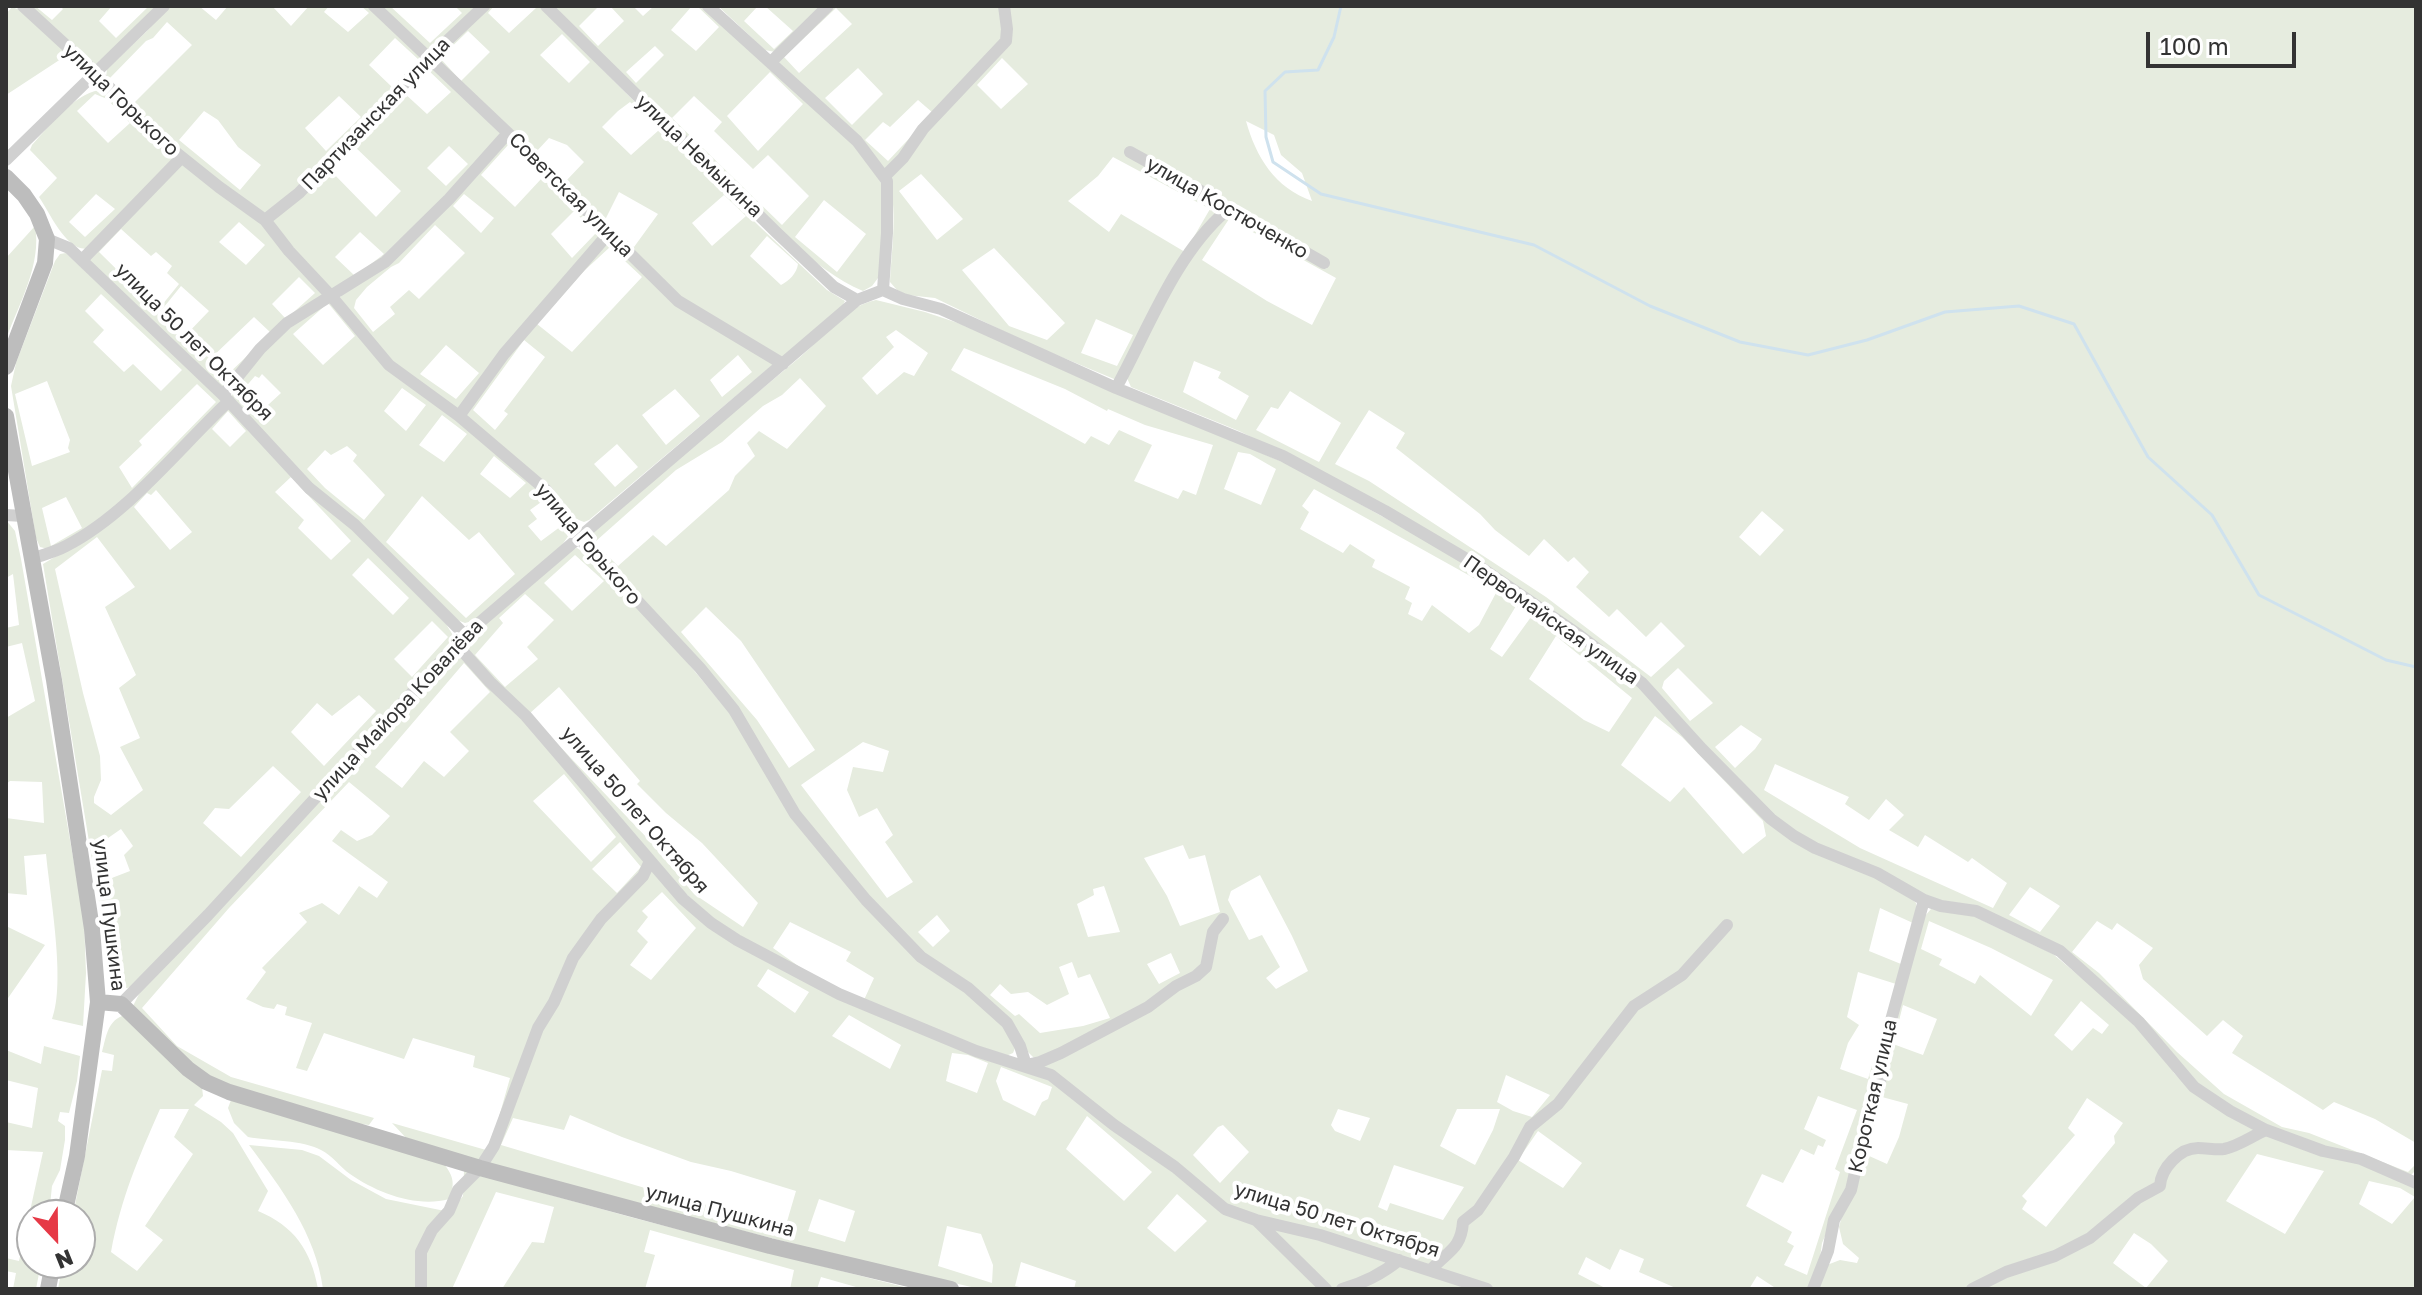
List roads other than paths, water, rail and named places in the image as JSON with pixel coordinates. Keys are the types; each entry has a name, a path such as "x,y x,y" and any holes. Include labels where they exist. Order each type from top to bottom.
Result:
{"main road":[{"path":"6,177 37,214 47,239 45,263 6,367"},
{"name":"улица Пушкина","path":"6,416 14,516 31,559 54,680 92,929 98,1002 121,1004 188,1069 206,1082 229,1092 480,1168 770,1246 951,1289"},
{"path":"68,1199 77,1156 98,1002"}],"street":[{"name":"улица Горького","path":"23,6 181,158 265,220 389,365 459,416 546,490 578,537 700,668 734,710 795,814 866,900 921,957 968,988 1007,1023 1026,1065"},
{"path":"6,160 164,6"},
{"name":"Советская улица","path":"374,6 678,301 783,364"},
{"name":"Партизанская улица","path":"265,220 299,193 429,58 484,6"},
{"name":"улица Немыкина","path":"546,6 800,255 834,287 857,300"},
{"path":"708,6 857,141 887,181 883,290"},
{"path":"771,62 828,6"},
{"path":"884,177 903,158 923,129 1006,41 1004,6"},
{"path":"31,559 80,538 125,504 226,398 260,349 287,323 385,262 449,199 508,133"},
{"name":"улица Костюченко","path":"1130,152 1208,195 1226,211 1242,216 1324,263"},
{"path":"82,260 181,158"},
{"path":"1116,388 1152,316 1185,262 1206,230 1226,211"},
{"path":"459,416 504,354 609,233"},
{"name":"улица 50 лет Октября","path":"47,239 69,248 82,260 226,398 309,488 355,525 461,640 490,682 526,716 683,899 711,923 785,967 839,994 976,1051 1051,1075 1114,1125 1175,1167 1225,1209 1256,1220 1320,1235 1487,1289"},
{"name":"улица Майора Ковалёва","path":"121,1004 208,915 461,640 857,300 883,290"},
{"name":"Первомайская улица","path":"883,290 941,309 1116,388 1283,456 1385,511 1480,567 1642,683 1771,819 1815,848 1877,873 1924,900 1976,911 2060,951 2139,1022 2194,1087 2230,1111 2266,1130 2323,1151 2361,1159 2416,1183"},
{"path":"421,1289 421,1252 432,1230 449,1211 458,1190 480,1168 494,1146 538,1028 554,1002 573,958 601,919 643,876 650,861"},
{"name":"Короткая улица","path":"1813,1289 1828,1251 1834,1220 1851,1190 1863,1137 1880,1084 1882,1053 1924,900"},
{"path":"1026,1065 1051,1058 1148,1007 1176,986 1196,976 1206,967 1213,932 1223,919"},
{"path":"1431,1270 1457,1247 1463,1222 1478,1210 1530,1127 1558,1104 1634,1006 1682,975 1727,925"},
{"path":"1972,1289 2006,1272 2055,1256 2090,1238 2138,1198 2160,1186 2160,1175 2185,1152 2195,1148 2222,1149 2237,1145 2266,1130"},
{"path":"1256,1220 1326,1289"},
{"path":"1342,1289 1388,1270 1399,1260"}],"waterway":[{"path":"1341,6 1334,37 1318,70 1285,72 1265,91 1266,137 1273,162 1321,194 1534,245 1650,306 1740,342 1808,355 1867,340 1945,312 2019,306 2074,324 2148,457 2212,515 2259,595 2386,660 2416,667"}]}
